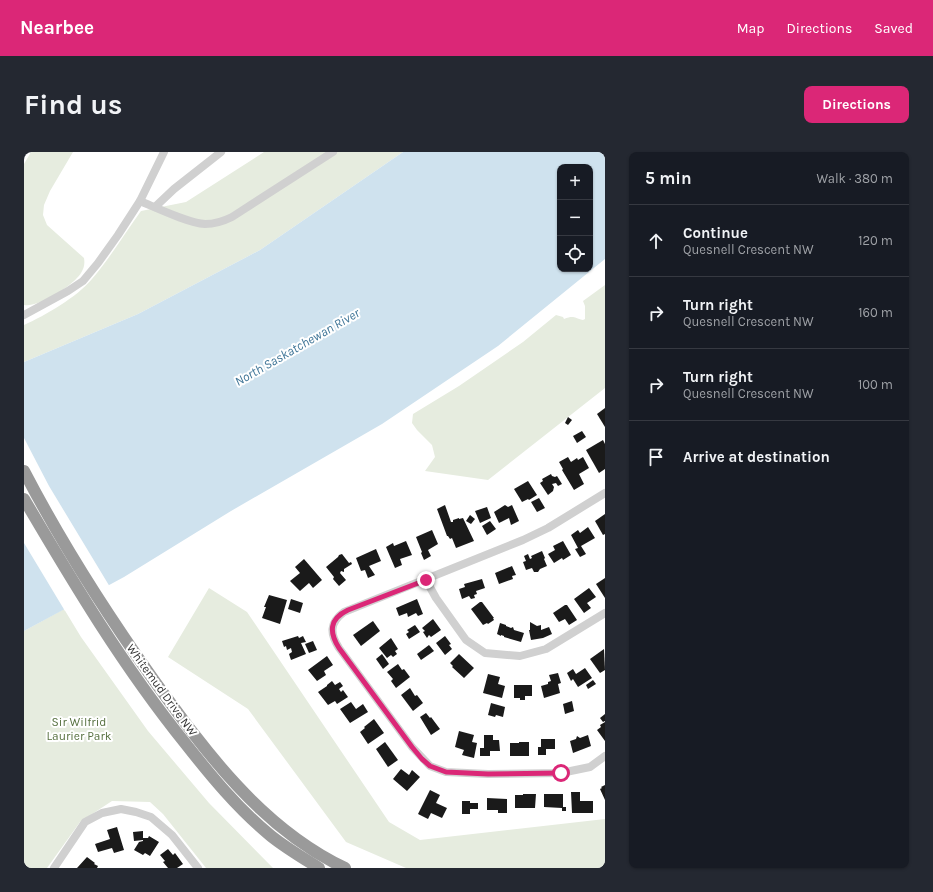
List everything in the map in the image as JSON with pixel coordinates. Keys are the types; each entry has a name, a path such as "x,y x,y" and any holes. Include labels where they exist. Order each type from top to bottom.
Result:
{"highway":[{"name":"Whitemud Drive NW","path":"24,471 76,564 113,622 186,724 243,794 288,833 345,868"},
{"name":"Whitemud Drive NW","path":"24,499 72,582 101,628 167,721 225,791 271,835 319,868"}],"street":[{"path":"24,315 68,292 83,281 118,235 140,201 164,152"},
{"path":"155,207 180,184 221,152"},
{"path":"140,201 194,222 205,224 219,222 232,217 333,152"},
{"path":"605,493 548,528 529,537 344,612 334,622 332,630 339,648 422,759 430,766 446,772 488,774 561,773 590,767 605,756"},
{"path":"426,580 436,598 466,640 485,653 520,656 546,649 605,613"},
{"path":"54,868 85,822 102,813 121,809 151,817 172,835 198,868"}],"green space":[{"path":"31,152 73,152 50,191 44,205 43,215 47,225 84,258 84,268 77,278 55,295 38,303 24,305 24,164"},
{"path":"264,152 403,152 260,250 138,314 24,362 24,325 61,305 86,286 105,263 141,211 186,202"},
{"path":"605,285 605,388 488,480 425,471 435,457 432,445 412,423 413,414 459,386 523,342 556,315 563,317 564,319 572,317 583,320 585,319 585,306 583,301"},
{"path":"209,588 247,612 389,822 420,840 605,819 605,868 406,868 346,842 248,709 168,657"},
{"name":"Sir Wilfrid Laurier Park","path":"64,609 81,637 148,731 209,803 273,868 206,868 163,814 150,802 112,801 80,822 47,868 24,868 24,631"}],"water":[{"name":"North Saskatchewan River","path":"403,152 605,152 605,259 593,269 593,164 557,164 557,272 589,272 498,346 382,424 231,511 124,577 24,631 24,362 138,314 260,250"}],"pier":[{"path":"24,438 49,486 110,587 65,611 24,543"}],"building":[{"path":"605,408 605,427 597,414"},
{"path":"568,417 572,420 568,425 565,423"},
{"path":"582,431 586,437 577,443 573,436"},
{"path":"603,440 605,444 605,469 599,473 586,450"},
{"path":"568,457 571,462 577,458 578,460 583,457 589,468 579,474 584,484 574,490 559,462"},
{"path":"551,474 555,477 557,476 562,484 558,486 556,483 552,484 554,487 553,491 548,495 540,483 543,481 542,479"},
{"path":"528,481 537,495 522,502 514,489"},
{"path":"539,498 545,508 537,512 531,502"},
{"path":"445,505 451,522 459,518 463,518 474,541 456,548 452,538 450,539 447,536 437,509"},
{"path":"505,505 508,507 512,505 519,521 511,525 509,518 499,523 494,512"},
{"path":"487,507 491,518 480,523 475,511"},
{"path":"605,514 605,534 603,535 595,521"},
{"path":"470,515 475,519 471,524 466,521"},
{"path":"490,521 496,529 487,535 482,526"},
{"path":"588,527 595,538 581,546 586,554 580,557 575,549 578,548 571,535 578,530 580,533"},
{"path":"432,530 438,544 428,550 431,556 424,560 416,537"},
{"path":"406,541 412,555 400,559 402,565 395,568 386,547 393,543 394,546"},
{"path":"563,541 571,555 554,563 548,554 555,550 553,546"},
{"path":"376,549 381,561 369,566 375,575 368,578 365,570 361,571 356,558"},
{"path":"542,551 547,566 540,569 538,572 534,572 532,568 526,570 523,562 526,561 524,556 528,554 530,559 532,558 531,556"},
{"path":"342,554 349,563 351,562 352,564 344,569 344,572 341,571 340,573 346,580 339,586 326,567"},
{"path":"304,559 322,580 313,588 309,583 300,591 290,581 300,573 295,567"},
{"path":"512,566 516,575 512,576 513,579 499,584 495,573"},
{"path":"605,578 605,598 596,584"},
{"path":"482,579 485,588 476,591 477,594 474,595 475,598 471,599 469,596 462,599 459,589 465,587 464,584"},
{"path":"589,588 596,597 587,603 591,608 584,613 574,599"},
{"path":"269,595 287,600 280,624 262,618 266,607 264,607"},
{"path":"291,599 303,603 300,613 288,609"},
{"path":"417,599 423,614 418,616 416,613 408,617 407,613 399,616 396,608"},
{"path":"482,602 494,618 494,620 488,624 483,625 471,609"},
{"path":"567,605 577,620 569,625 565,619 559,622 553,613"},
{"path":"433,619 441,630 431,637 429,635 427,638 423,632 425,631 422,628"},
{"path":"373,621 380,631 361,646 353,635"},
{"path":"530,622 537,626 541,625 541,630 549,627 552,634 543,638 531,640 529,630"},
{"path":"500,623 511,628 513,627 514,630 524,633 521,642 497,634"},
{"path":"415,625 420,632 409,639 406,634 409,632 407,630"},
{"path":"298,636 299,638 303,636 306,642 301,643 306,654 291,660 289,654 292,652 291,648 287,650 282,641"},
{"path":"445,636 451,644 449,645 452,649 445,655 436,643"},
{"path":"391,638 398,649 395,651 397,654 393,657 391,655 387,658 379,648"},
{"path":"313,641 317,650 309,653 305,644"},
{"path":"429,645 434,651 421,660 417,654"},
{"path":"604,649 605,670 600,673 590,659"},
{"path":"382,654 389,664 383,669 376,659"},
{"path":"459,654 474,668 464,678 452,667 453,666 450,663"},
{"path":"327,656 333,665 324,671 326,675 317,681 308,670"},
{"path":"398,664 410,677 396,688 391,681 393,679 387,672"},
{"path":"585,668 592,678 578,687 573,679 571,681 567,673 573,669 576,674"},
{"path":"558,673 561,683 558,684 560,693 544,698 541,686 548,684 548,682 551,681 549,675"},
{"path":"488,674 500,677 498,684 505,686 502,698 483,693"},
{"path":"593,680 596,684 588,689 586,685"},
{"path":"332,681 335,685 340,682 343,686 339,689 341,692 343,690 348,697 337,704 335,701 328,705 318,692"},
{"path":"514,685 532,685 532,696 525,696 525,700 514,698"},
{"path":"410,688 415,696 417,695 423,703 413,711 401,695"},
{"path":"572,701 574,711 565,714 563,704"},
{"path":"351,702 356,709 363,704 368,712 350,723 340,709"},
{"path":"491,703 505,707 503,717 488,715"},
{"path":"426,713 440,729 431,735 420,717"},
{"path":"605,714 605,721 603,722 600,718"},
{"path":"374,719 384,733 368,744 360,732"},
{"path":"605,722 605,741 597,730 601,727 600,725"},
{"path":"459,731 474,735 472,742 477,743 474,758 462,755 464,750 455,747"},
{"path":"484,735 493,735 493,740 499,740 500,751 490,751 490,756 480,756 480,748 484,748"},
{"path":"588,735 591,746 573,753 570,741 576,739 577,736 580,738"},
{"path":"541,739 555,739 555,749 546,749 546,755 538,755 538,747 541,747"},
{"path":"385,742 398,760 388,767 376,749"},
{"path":"529,742 529,756 510,756 510,743"},
{"path":"401,769 409,775 412,770 420,777 407,791 393,779"},
{"path":"605,785 605,800 600,789"},
{"path":"430,790 440,795 436,803 447,808 442,818 431,813 428,819 418,814"},
{"path":"571,792 580,792 580,801 593,801 593,813 572,813"},
{"path":"536,794 535,808 515,808 515,795"},
{"path":"544,794 563,794 563,807 566,807 566,811 562,811 562,808 544,807"},
{"path":"487,798 507,799 507,813 498,813 498,810 487,810"},
{"path":"462,801 478,803 478,809 470,809 470,814 462,814"},
{"path":"117,827 124,850 114,853 112,848 98,852 95,844 110,839 107,830"},
{"path":"143,831 143,838 148,838 149,836 159,842 150,856 145,853 143,855 134,850 139,842 143,840 134,841 133,832"},
{"path":"168,849 173,855 175,853 183,864 177,868 168,868 160,855"},
{"path":"87,857 98,866 97,868 77,868"}],"route":[{"path":"426,580 348,610 340,615 332,626 335,642 339,648 412,747 430,766 446,772 488,774 561,773"}]}
